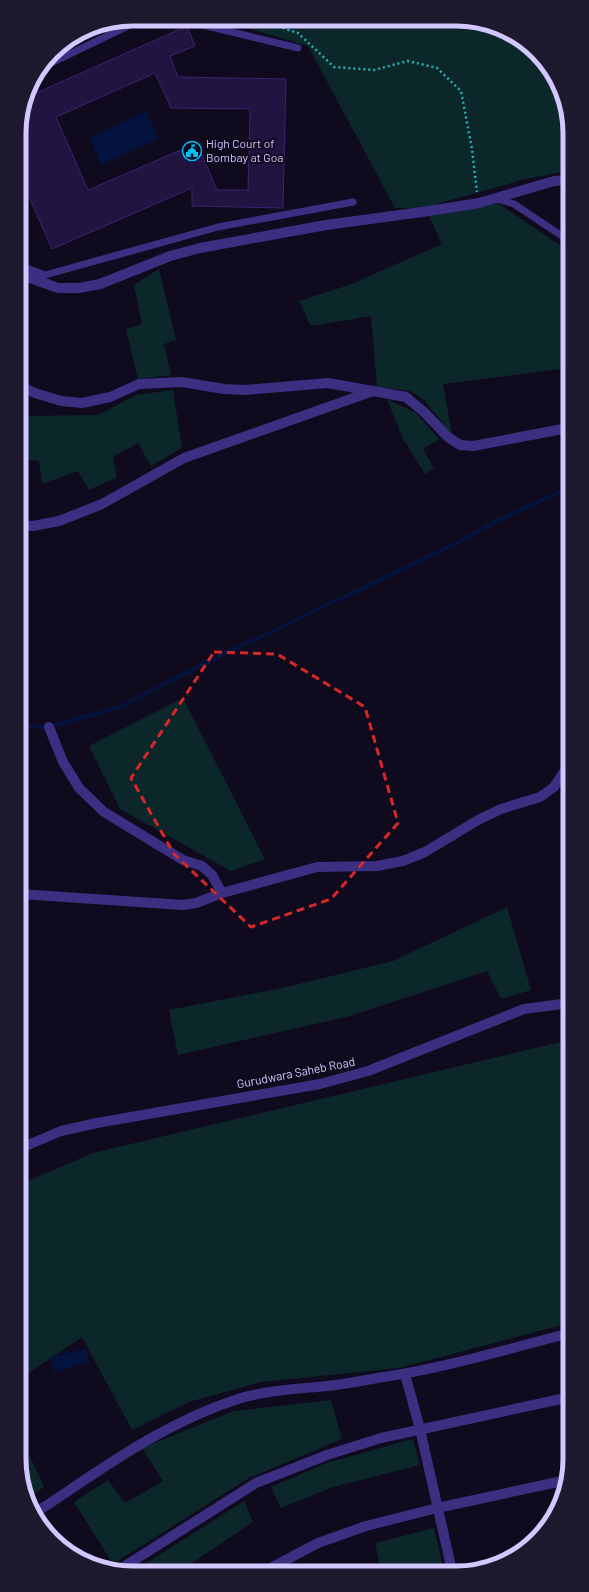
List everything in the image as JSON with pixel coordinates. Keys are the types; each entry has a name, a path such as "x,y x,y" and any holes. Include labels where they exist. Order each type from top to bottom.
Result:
{"street":[{"path":"26,276 58,288 78,288 100,284 170,256 200,248 326,225 479,203 554,181 563,180"},
{"path":"26,389 61,401 82,403 110,397 139,384 182,382 244,390 328,383 375,390 406,397 424,412 448,437 460,445 473,446 563,429"},
{"path":"26,525 33,526 59,521 102,504 184,458 375,390"},
{"path":"49,727 63,762 79,788 104,812 184,860 202,866 212,875 222,893"},
{"path":"26,894 183,905 196,903 222,893 317,867 377,866 403,861 425,852 478,820 501,809 540,797 554,787 563,774"},
{"name":"Gurudwara Saheb Road","path":"26,1146 61,1131 97,1123 320,1084 361,1073 524,1009 563,1004"},
{"path":"39,1510 130,1449 166,1429 239,1399 283,1389 328,1386 405,1374 477,1358 563,1335"},
{"path":"405,1374 420,1429 451,1566"},
{"path":"125,1566 256,1483 327,1455 381,1438 563,1398"},
{"path":"274,1566 318,1543 366,1526 437,1508 561,1481"}],"lane":[{"path":"54,62 128,26"},
{"path":"207,26 298,48"},
{"path":"495,198 514,204 563,237"},
{"path":"26,268 45,275 218,227 353,202"}],"path":[{"path":"277,26 298,33 334,67 374,70 408,61 437,68 461,91 472,149 479,203"}],"highlighted area":[{"path":"214,652 277,654 365,707 398,823 331,899 251,927 174,854 131,778"}],"green space":[{"path":"240,26 463,26 477,28 497,34 509,40 532,57 549,80 555,92 562,119 563,172 526,179 422,208 395,208 308,46"},
{"path":"498,203 563,248 563,369 443,384 452,435 425,401 410,391 377,387 371,316 311,326 299,301 349,285 442,244 429,216"},
{"path":"159,269 176,340 164,344 171,375 138,379 126,329 142,324 134,285"},
{"path":"173,390 182,448 151,466 138,443 113,457 117,477 89,490 78,471 42,484 39,461 26,460 26,416 98,415 136,395"},
{"path":"387,399 416,413 439,439 423,449 434,468 425,474 402,437"},
{"path":"183,698 265,859 231,871 120,809 89,746"},
{"path":"507,907 531,990 501,999 487,971 350,1016 178,1055 169,1010 282,988 393,961"},
{"path":"563,1041 563,1325 399,1368 261,1382 189,1402 132,1430 82,1337 26,1375 26,1182 93,1153"},
{"path":"331,1400 342,1439 249,1478 113,1564 74,1502 108,1480 125,1503 163,1481 142,1448 234,1411"},
{"path":"413,1439 420,1465 333,1487 281,1508 271,1487 326,1463"},
{"path":"26,1448 44,1487 33,1495 26,1466"},
{"path":"244,1501 253,1522 187,1566 142,1566"},
{"path":"434,1528 443,1566 380,1566 375,1543"}],"water":[{"path":"146,111 159,138 102,165 89,138"},
{"path":"85,1348 89,1362 54,1372 50,1358"}],"building":[{"path":"187,26 195,46 170,56 178,77 286,79 283,208 192,206 192,188 52,249 26,190 26,126 33,94","holes":["155,73 171,108 250,109 248,190 217,190 197,143 88,190 56,117"]}],"waterway":[{"path":"26,726 49,727 120,707 216,658 461,541 494,522 563,490"}],"place":[{"name":"High Court of Bombay at Goa","path":"192,151"}]}
